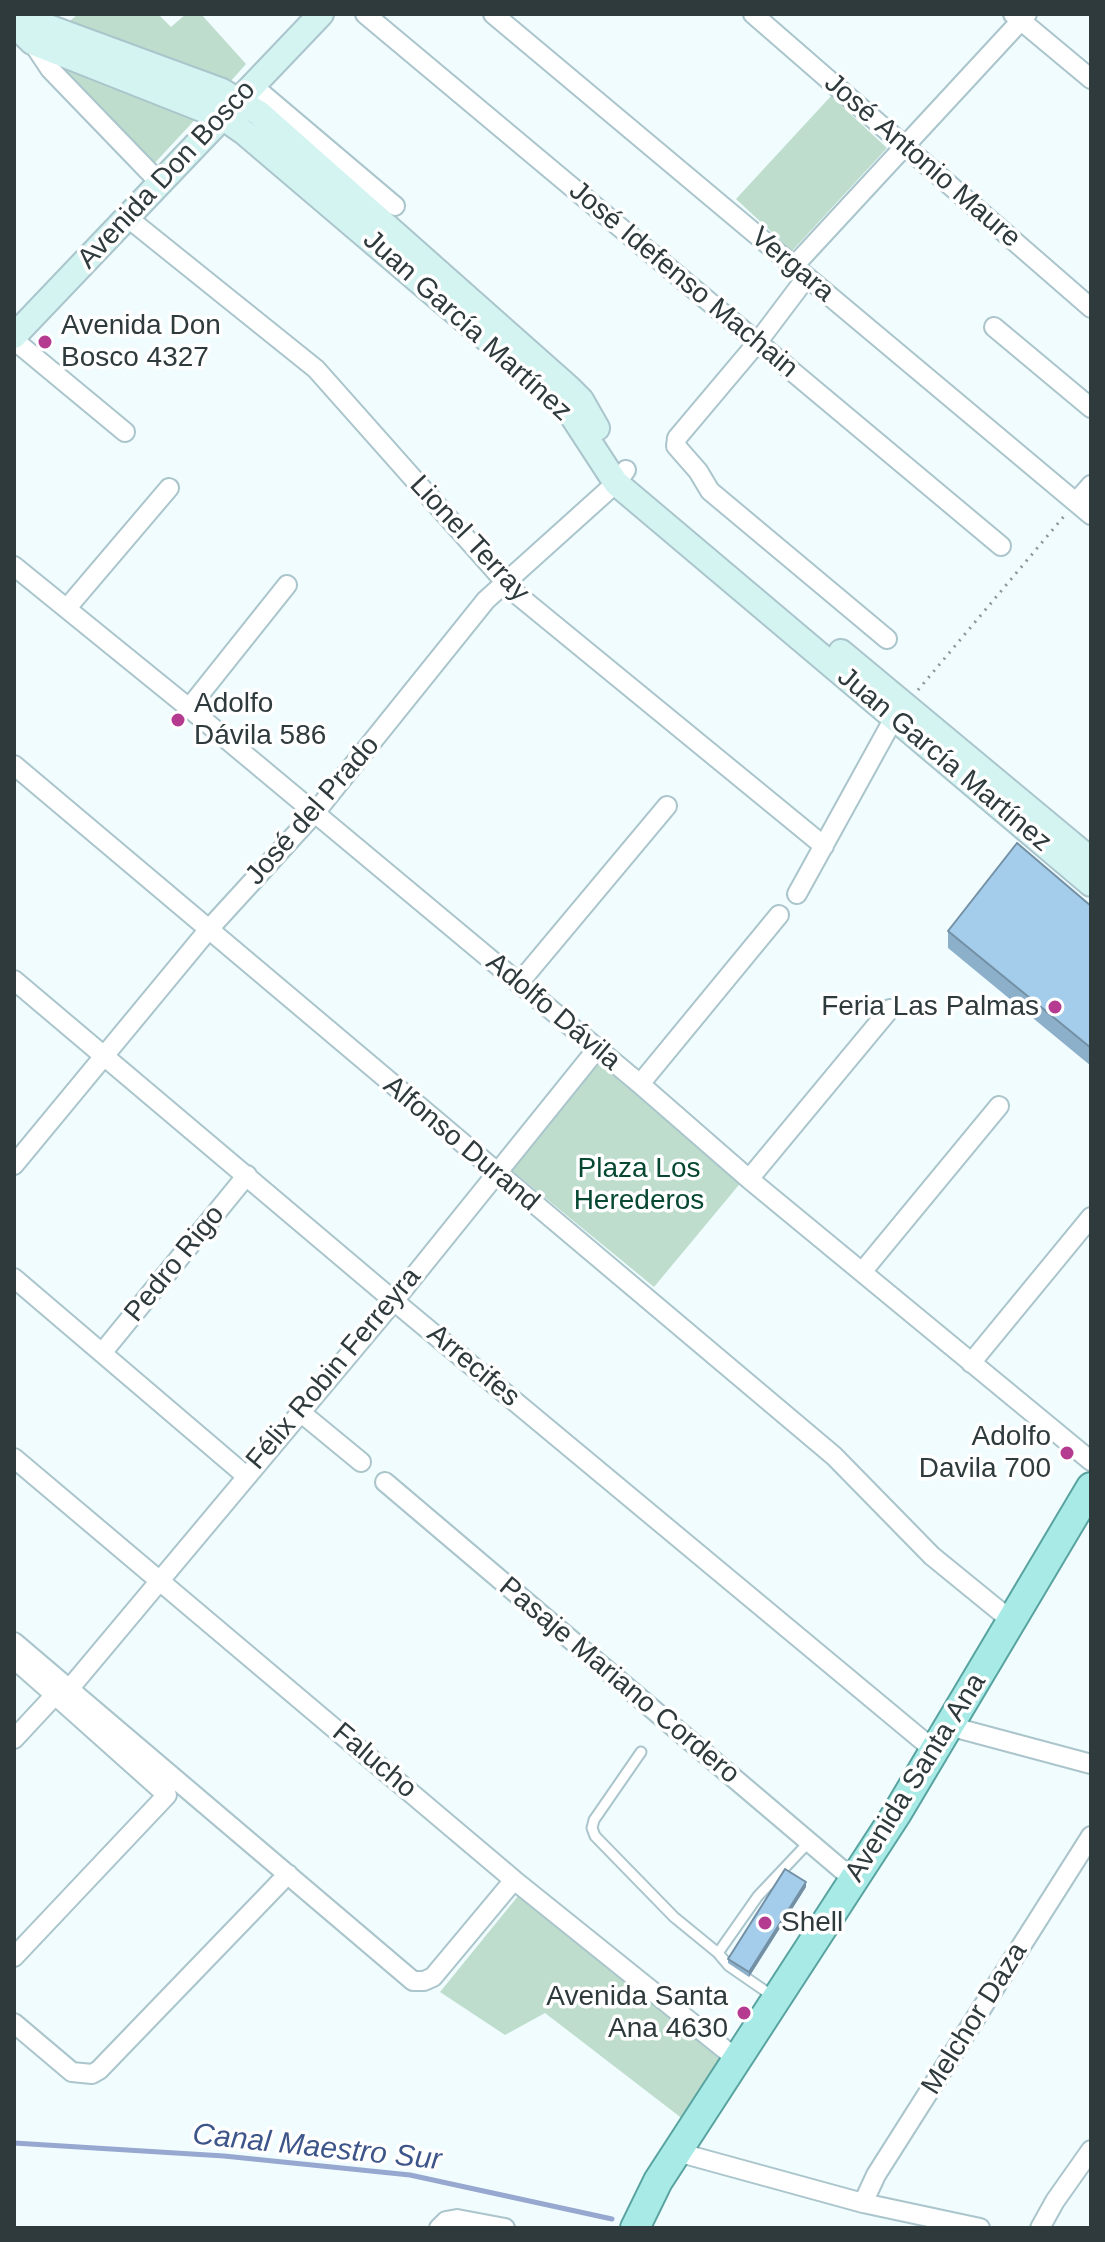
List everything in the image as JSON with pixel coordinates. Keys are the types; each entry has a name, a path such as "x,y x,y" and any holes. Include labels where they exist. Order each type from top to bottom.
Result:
{"main road":[{"name":"Juan García Martínez","path":"23,14 222,117 257,143 547,390 621,477 899,711 1091,884"},
{"name":"Avenida Don Bosco","path":"14,338 321,14"},
{"name":"Juan García Martínez","path":"14,24 47,28 246,92 259,113 581,400 621,477"},
{"name":"Juan García Martínez","path":"899,711 1091,860"},
{"name":"Avenida Santa Ana","path":"635,2228 677,2152 854,1880 1013,1622 1091,1487"}],"street":[{"name":"José Idefenso Machain","path":"365,14 1001,546"},
{"name":"Vergara","path":"493,14 1087,511"},
{"name":"José Antonio Maure","path":"753,14 1091,308"},
{"path":"887,639 710,491 698,471 676,446 677,438 757,343 800,272 1020,16 1091,79"},
{"path":"47,28 50,69 160,183"},
{"path":"246,92 395,206"},
{"name":"Lionel Terray","path":"128,218 316,369 504,583 824,846"},
{"path":"994,327 1091,408"},
{"path":"14,338 125,432"},
{"name":"José del Prado","path":"14,1165 209,929 314,814 486,600 621,477"},
{"path":"1087,511 1091,485"},
{"path":"67,608 169,488"},
{"name":"Adolfo Dávila","path":"14,566 189,708 640,1084 749,1179 1091,1461"},
{"path":"189,708 287,585"},
{"path":"797,894 899,711"},
{"name":"Alfonso Durand","path":"14,765 834,1456 932,1556 1013,1622"},
{"path":"519,983 667,806"},
{"path":"640,1084 779,915"},
{"name":"Arrecifes","path":"14,980 394,1301 941,1738"},
{"path":"749,1179 890,1009"},
{"name":"Félix Robin Ferreyra","path":"14,1739 62,1692 394,1301 597,1049"},
{"path":"862,1272 999,1106"},
{"name":"Pedro Rigo","path":"102,1353 247,1175"},
{"path":"971,1363 1091,1217"},
{"path":"14,1278 245,1475"},
{"path":"299,1411 361,1462"},
{"name":"Falucho","path":"14,1458 514,1880 738,2060"},
{"name":"Pasaje Mariano Cordero","path":"385,1482 854,1880"},
{"path":"14,1642 167,1795 14,1956"},
{"path":"14,1659 62,1692 288,1874 413,1981 433,1977 514,1880"},
{"path":"941,1738 1091,1764"},
{"name":"Melchor Daza","path":"863,2203 876,2175 1091,1836"},
{"path":"14,2023 72,2072 92,2074 288,1874"},
{"path":"1040,2228 1091,2150"},
{"path":"677,2152 863,2203 980,2228"},
{"path":"439,2228 446,2221 457,2219 505,2228"}],"lane":[{"path":"641,1752 594,1820 592,1828 595,1836 674,1917 729,1966 776,1999"},
{"path":"718,1953 758,1896 809,1842"}],"path":[{"path":"899,711 1087,511"}],"green space":[{"path":"78,14 158,14 171,27 186,14 201,14 246,64 222,91 55,34"},
{"path":"49,54 203,111 152,166"},
{"path":"831,96 887,148 792,251 736,199"},
{"name":"Plaza Los Herederos","path":"600,1063 743,1180 654,1287 509,1168"},
{"path":"518,1896 729,2062 688,2123 545,2013 505,2035 440,1992"}],"building":[{"name":"Feria Las Palmas","path":"1017,843 1091,906 1091,1048 948,931"},
{"path":"785,1869 806,1882 749,1972 728,1959"}],"waterway":[{"name":"Canal Maestro Sur","path":"14,2143 224,2156 410,2175 612,2219"}],"place":[{"name":"Avenida Don Bosco 4327","path":"45,342"},
{"name":"Adolfo Dávila 586","path":"178,720"},
{"name":"Feria Las Palmas","path":"1055,1007"},
{"name":"Adolfo Davila 700","path":"1067,1453"},
{"name":"Shell","path":"765,1923"},
{"name":"Avenida Santa Ana 4630","path":"744,2013"}]}
